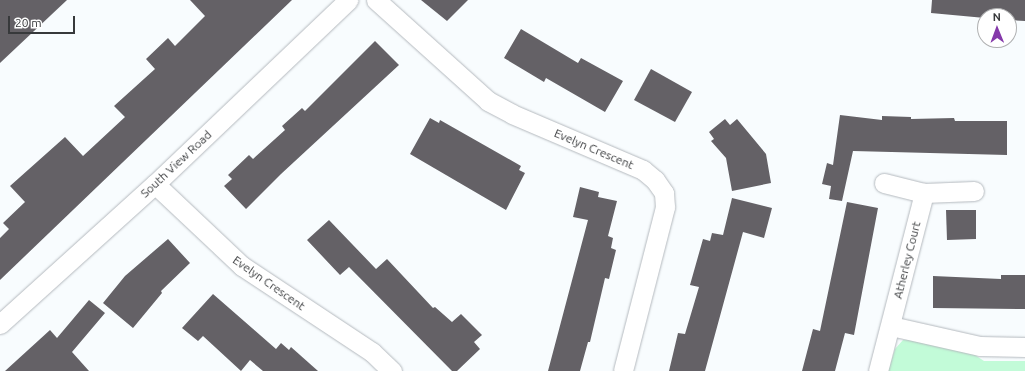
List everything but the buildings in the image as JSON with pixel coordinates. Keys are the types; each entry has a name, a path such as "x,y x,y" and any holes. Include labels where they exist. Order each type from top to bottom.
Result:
{"street":[{"name":"South View Road","path":"0,324 155,184 348,0"},
{"name":"Evelyn Crescent","path":"376,0 488,101 512,114 643,170 655,180 664,193 665,207 623,371"},
{"path":"884,183 924,193 974,191"},
{"name":"Evelyn Crescent","path":"155,184 242,266 372,352 392,371"},
{"name":"Atherley Court","path":"878,371 891,326 924,193"},
{"path":"891,326 980,346 1025,347"}],"green space":[{"path":"915,339 972,353 984,361 1025,361 1025,371 888,371 895,349 903,340"}]}
